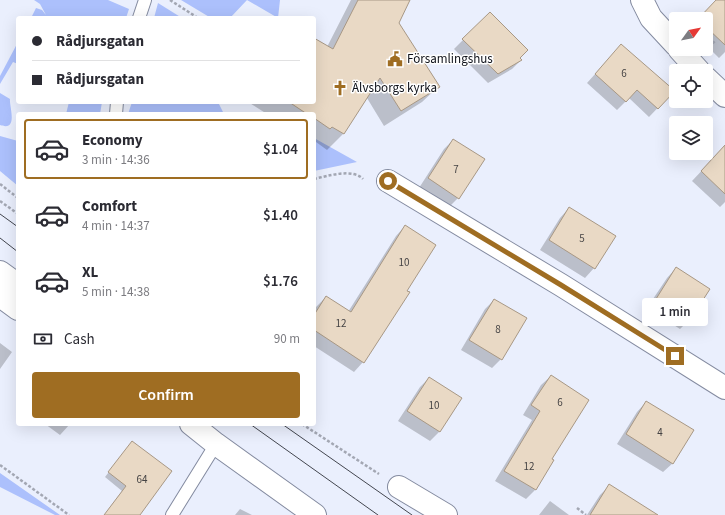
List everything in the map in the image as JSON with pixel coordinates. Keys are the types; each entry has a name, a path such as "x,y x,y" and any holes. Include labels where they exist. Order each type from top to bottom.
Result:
{"street":[{"path":"642,0 651,18 669,37"},
{"path":"685,56 693,64"},
{"path":"713,85 725,96"},
{"path":"388,181 567,288 725,388"},
{"path":"0,272 16,284"},
{"path":"0,296 16,308"},
{"path":"194,426 216,444 316,515"},
{"path":"399,486 446,515"}],"lane":[{"path":"139,16 141,1"},
{"path":"172,515 216,444"}],"path":[{"path":"170,0 195,16"},
{"path":"316,179 346,173 360,175 365,180"},
{"path":"0,184 16,196"},
{"path":"0,201 16,213"},
{"path":"305,426 399,486"},
{"path":"0,465 69,515"},
{"path":"577,508 586,515"}],"shaded area":[{"path":"34,0 108,0 129,9 127,16 32,16 36,8 42,10 46,15 40,4"},
{"path":"181,0 247,0 232,16 208,16"},
{"path":"247,0 280,0 278,16 275,16"},
{"path":"158,3 179,16 155,16"},
{"path":"16,46 16,63 13,62 0,84 0,76"},
{"path":"0,93 10,99 12,117 9,125 6,126 0,125"},
{"path":"68,104 102,104 100,112 66,112"},
{"path":"131,104 219,104 223,112 129,112"},
{"path":"0,136 16,140 16,184 0,171"},
{"path":"316,139 357,162 316,171"},
{"path":"0,473 60,515 55,515 0,487"}],"building":[{"path":"358,0 410,0 399,23 440,87 401,111 380,78 344,134 332,127 330,129 316,119 316,112 304,112 292,104 316,104 316,39 333,49"},
{"path":"716,0 725,0 725,45 713,34 713,12 705,12"},
{"path":"490,12 528,50 520,58 522,60 498,74 462,39"},
{"path":"621,44 669,86 669,97 658,109 637,90 626,102 595,74"},
{"path":"453,139 485,159 459,199 428,178"},
{"path":"725,145 725,194 701,171 711,160 713,160 713,158"},
{"path":"569,207 616,236 595,269 549,240"},
{"path":"405,225 436,245 407,291 410,292 364,363 316,331 316,312 326,296 351,312"},
{"path":"676,267 710,289 690,320 656,299"},
{"path":"494,299 527,318 502,360 469,340"},
{"path":"551,375 589,400 552,459 554,460 536,490 504,471 540,411 531,405"},
{"path":"429,377 462,398 440,432 407,411"},
{"path":"646,401 694,430 673,464 626,434"},
{"path":"132,441 172,471 140,515 104,515 126,486 108,472"},
{"path":"609,484 658,515 590,515"}],"tram line":[{"path":"0,214 16,226"},
{"path":"0,238 16,250"},
{"path":"253,426 378,515"},
{"path":"285,426 412,515"}],"place":[{"name":"Församlingshus","path":"395,59"},
{"name":"Älvsborgs kyrka","path":"340,88"}],"route":[{"path":"388,181 561,285 675,356"}]}
